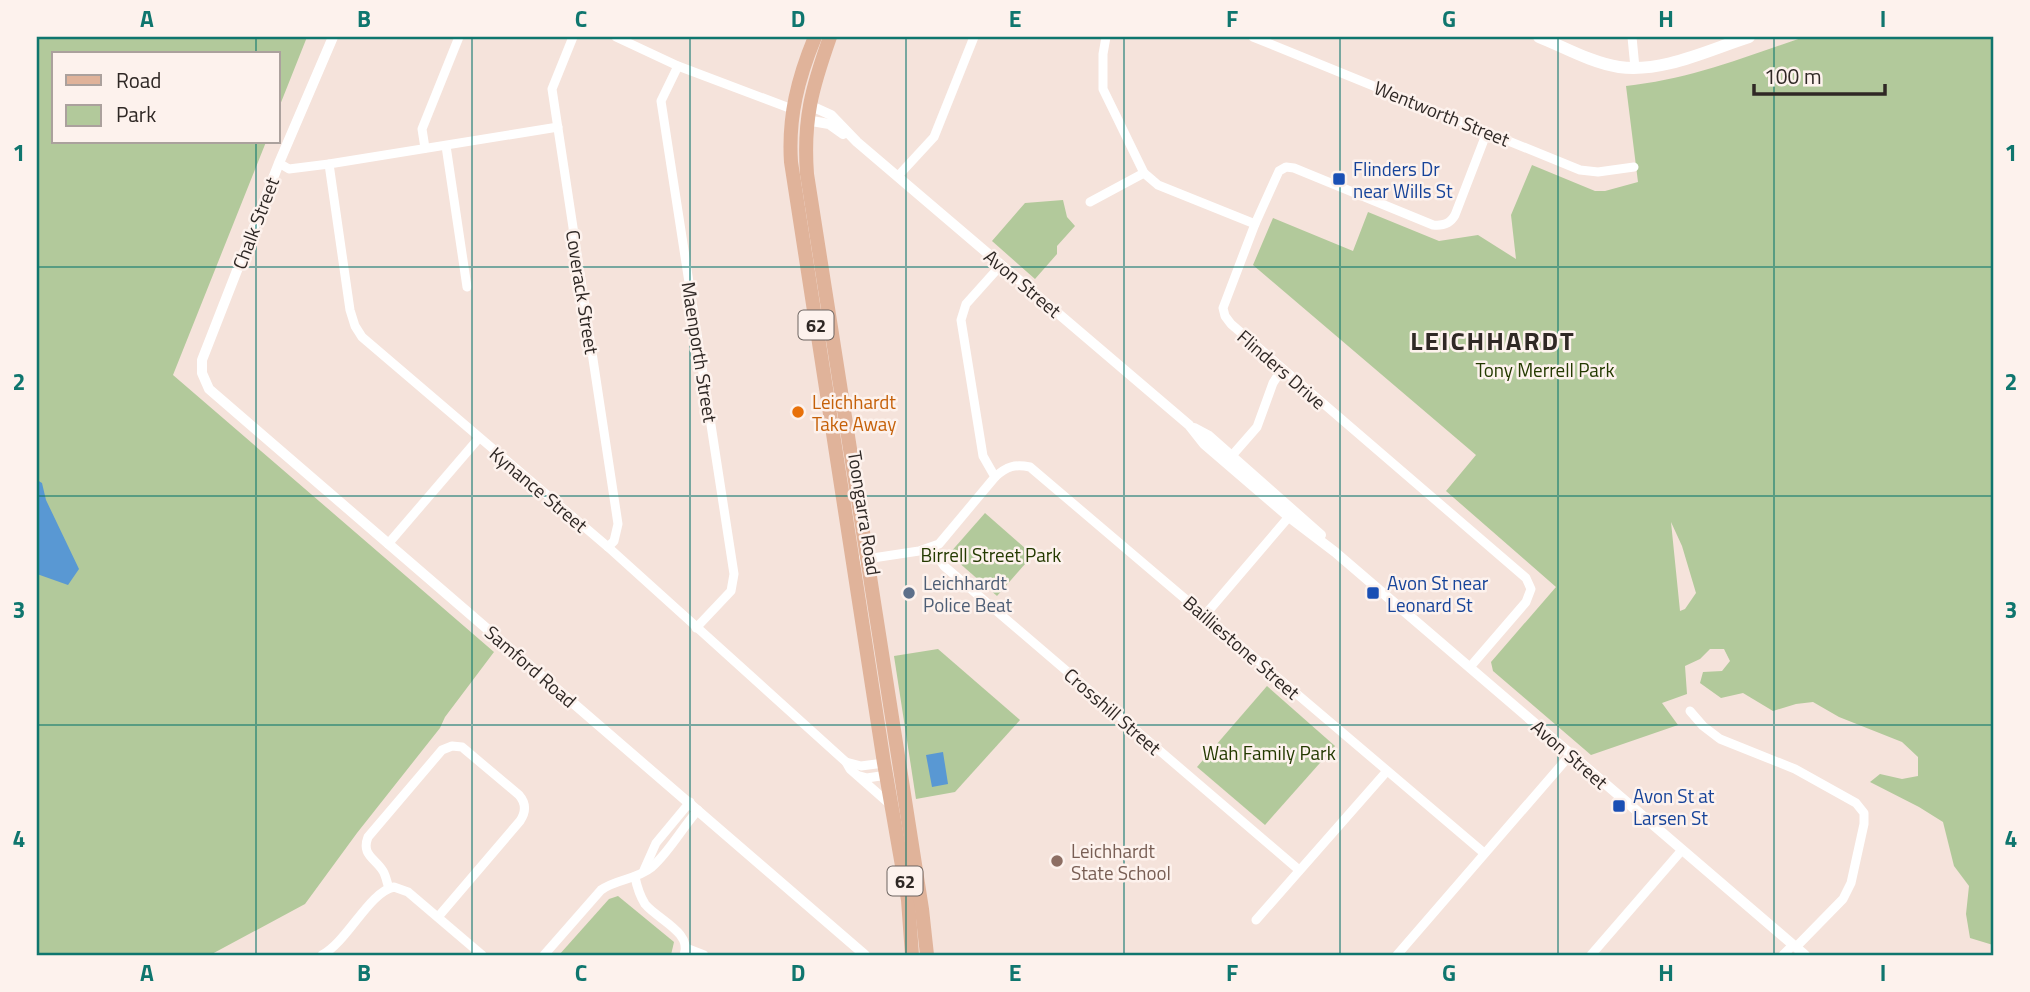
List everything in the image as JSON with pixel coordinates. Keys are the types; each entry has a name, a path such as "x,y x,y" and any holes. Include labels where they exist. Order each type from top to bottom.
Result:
{"main road":[{"name":"Toongarra Road","path":"815,37 798,82 792,109 790,141 794,184 860,560"},
{"name":"Toongarra Road","path":"830,37 814,83 806,120 807,174 908,900 912,955"},
{"path":"1539,37 1597,61 1635,68 1670,63 1749,37"},
{"path":"792,109 809,105"},
{"path":"792,109 806,120"},
{"name":"Toongarra Road","path":"890,769 922,909 926,955"}],"street":[{"name":"Chalk Street","path":"202,373 202,360 279,163 333,37"},
{"path":"425,148 422,129 459,37"},
{"name":"Coverack Street","path":"573,37 552,89 618,524 617,534 608,547"},
{"path":"616,37 678,66 792,109"},
{"path":"898,176 934,137 974,37"},
{"path":"1106,37 1103,89 1144,173 1158,185 1255,224"},
{"name":"Wentworth Street","path":"1252,37 1580,170 1598,172 1634,167"},
{"path":"1632,37 1635,68"},
{"name":"Maenporth Street","path":"678,66 661,101 734,574 731,591 696,628"},
{"name":"Avon Street","path":"809,105 821,108 831,115 857,142 1189,425 1209,436 1229,459 1292,514 1313,526 1335,552 1798,949"},
{"name":"Avon Street","path":"806,120 831,125 857,142"},
{"path":"279,163 289,169 328,164 558,127"},
{"name":"Flinders Drive","path":"1470,667 1526,602 1531,589 1526,578 1282,369 1227,320 1223,312 1224,301 1255,224 1276,174 1282,169 1290,167 1433,225 1445,225 1455,215 1487,131"},
{"path":"446,146 467,287"},
{"name":"Kynance Street","path":"328,164 350,310 362,337 608,547 893,807"},
{"path":"1090,202 1144,173"},
{"path":"860,560 932,548 939,544 995,477 983,456 961,320 966,304 1001,265"},
{"path":"1229,459 1258,427 1273,383 1282,369"},
{"name":"Samford Road","path":"202,373 209,389 865,955"},
{"path":"388,544 479,438"},
{"name":"Bailliestone Street","path":"995,477 1005,467 1030,467 1484,853"},
{"path":"1205,615 1292,514"},
{"name":"Crosshill Street","path":"932,548 944,566 1299,870"},
{"path":"1690,711 1720,739 1788,765 1856,803 1864,813 1851,883 1843,899 1798,949 1783,955"},
{"path":"389,888 382,870 367,855 366,840 439,752 448,746 462,747 519,795 524,813 438,917"},
{"path":"1397,955 1571,754"},
{"path":"846,762 890,769"},
{"path":"858,776 867,778 890,769"},
{"path":"1256,920 1387,771"},
{"path":"544,955 601,890 653,866 668,849 694,806"},
{"path":"1591,955 1682,850"},
{"path":"639,874 646,904 682,937 685,952 704,955"},
{"path":"327,954 382,892 398,887 482,955"}],"green space":[{"path":"37,37 307,37 280,105 280,52 52,52 52,144 265,144 173,375 494,652 445,717 440,728 305,904 210,955 37,955"},
{"name":"Tony Merrell Park","path":"1804,37 1993,37 1993,945 1970,938 1966,914 1969,886 1954,866 1943,822 1870,782 1880,774 1902,779 1918,776 1918,757 1902,742 1839,717 1813,702 1773,711 1743,693 1721,698 1700,683 1703,672 1722,671 1730,661 1724,649 1710,649 1700,659 1685,666 1687,694 1662,703 1678,725 1591,755 1493,671 1491,662 1556,587 1446,491 1476,455 1253,265 1273,218 1353,251 1368,212 1439,241 1478,235 1516,259 1511,215 1532,165 1595,191 1638,182 1626,86 1694,73","holes":["1671,522 1682,546 1696,593 1685,609 1680,611"]},
{"path":"1063,200 1067,217 1075,226 1057,246 1057,254 1035,279 992,241 1025,203"},
{"name":"Birrell Street Park","path":"985,513 1033,555 997,596 949,554"},
{"path":"938,649 1020,720 955,792 916,799 894,656"},
{"name":"Wah Family Park","path":"1267,686 1335,746 1265,825 1197,767"},
{"path":"618,896 674,942 671,955 559,955 609,899"}],"water":[{"path":"37,480 42,483 46,500 79,569 68,585 37,574"},
{"path":"943,752 948,784 932,787 926,755"}],"place":[{"name":"Flinders Dr near Wills St","path":"1339,179"},
{"name":"Leichhardt Take Away","path":"798,412"},
{"name":"Leichhardt Police Beat","path":"909,593"},
{"name":"Avon St near Leonard St","path":"1373,593"},
{"name":"Avon St at Larsen St","path":"1619,806"},
{"name":"Leichhardt State School","path":"1057,861"}],"district":[{"name":"LEICHHARDT","path":"1493,340"}]}
